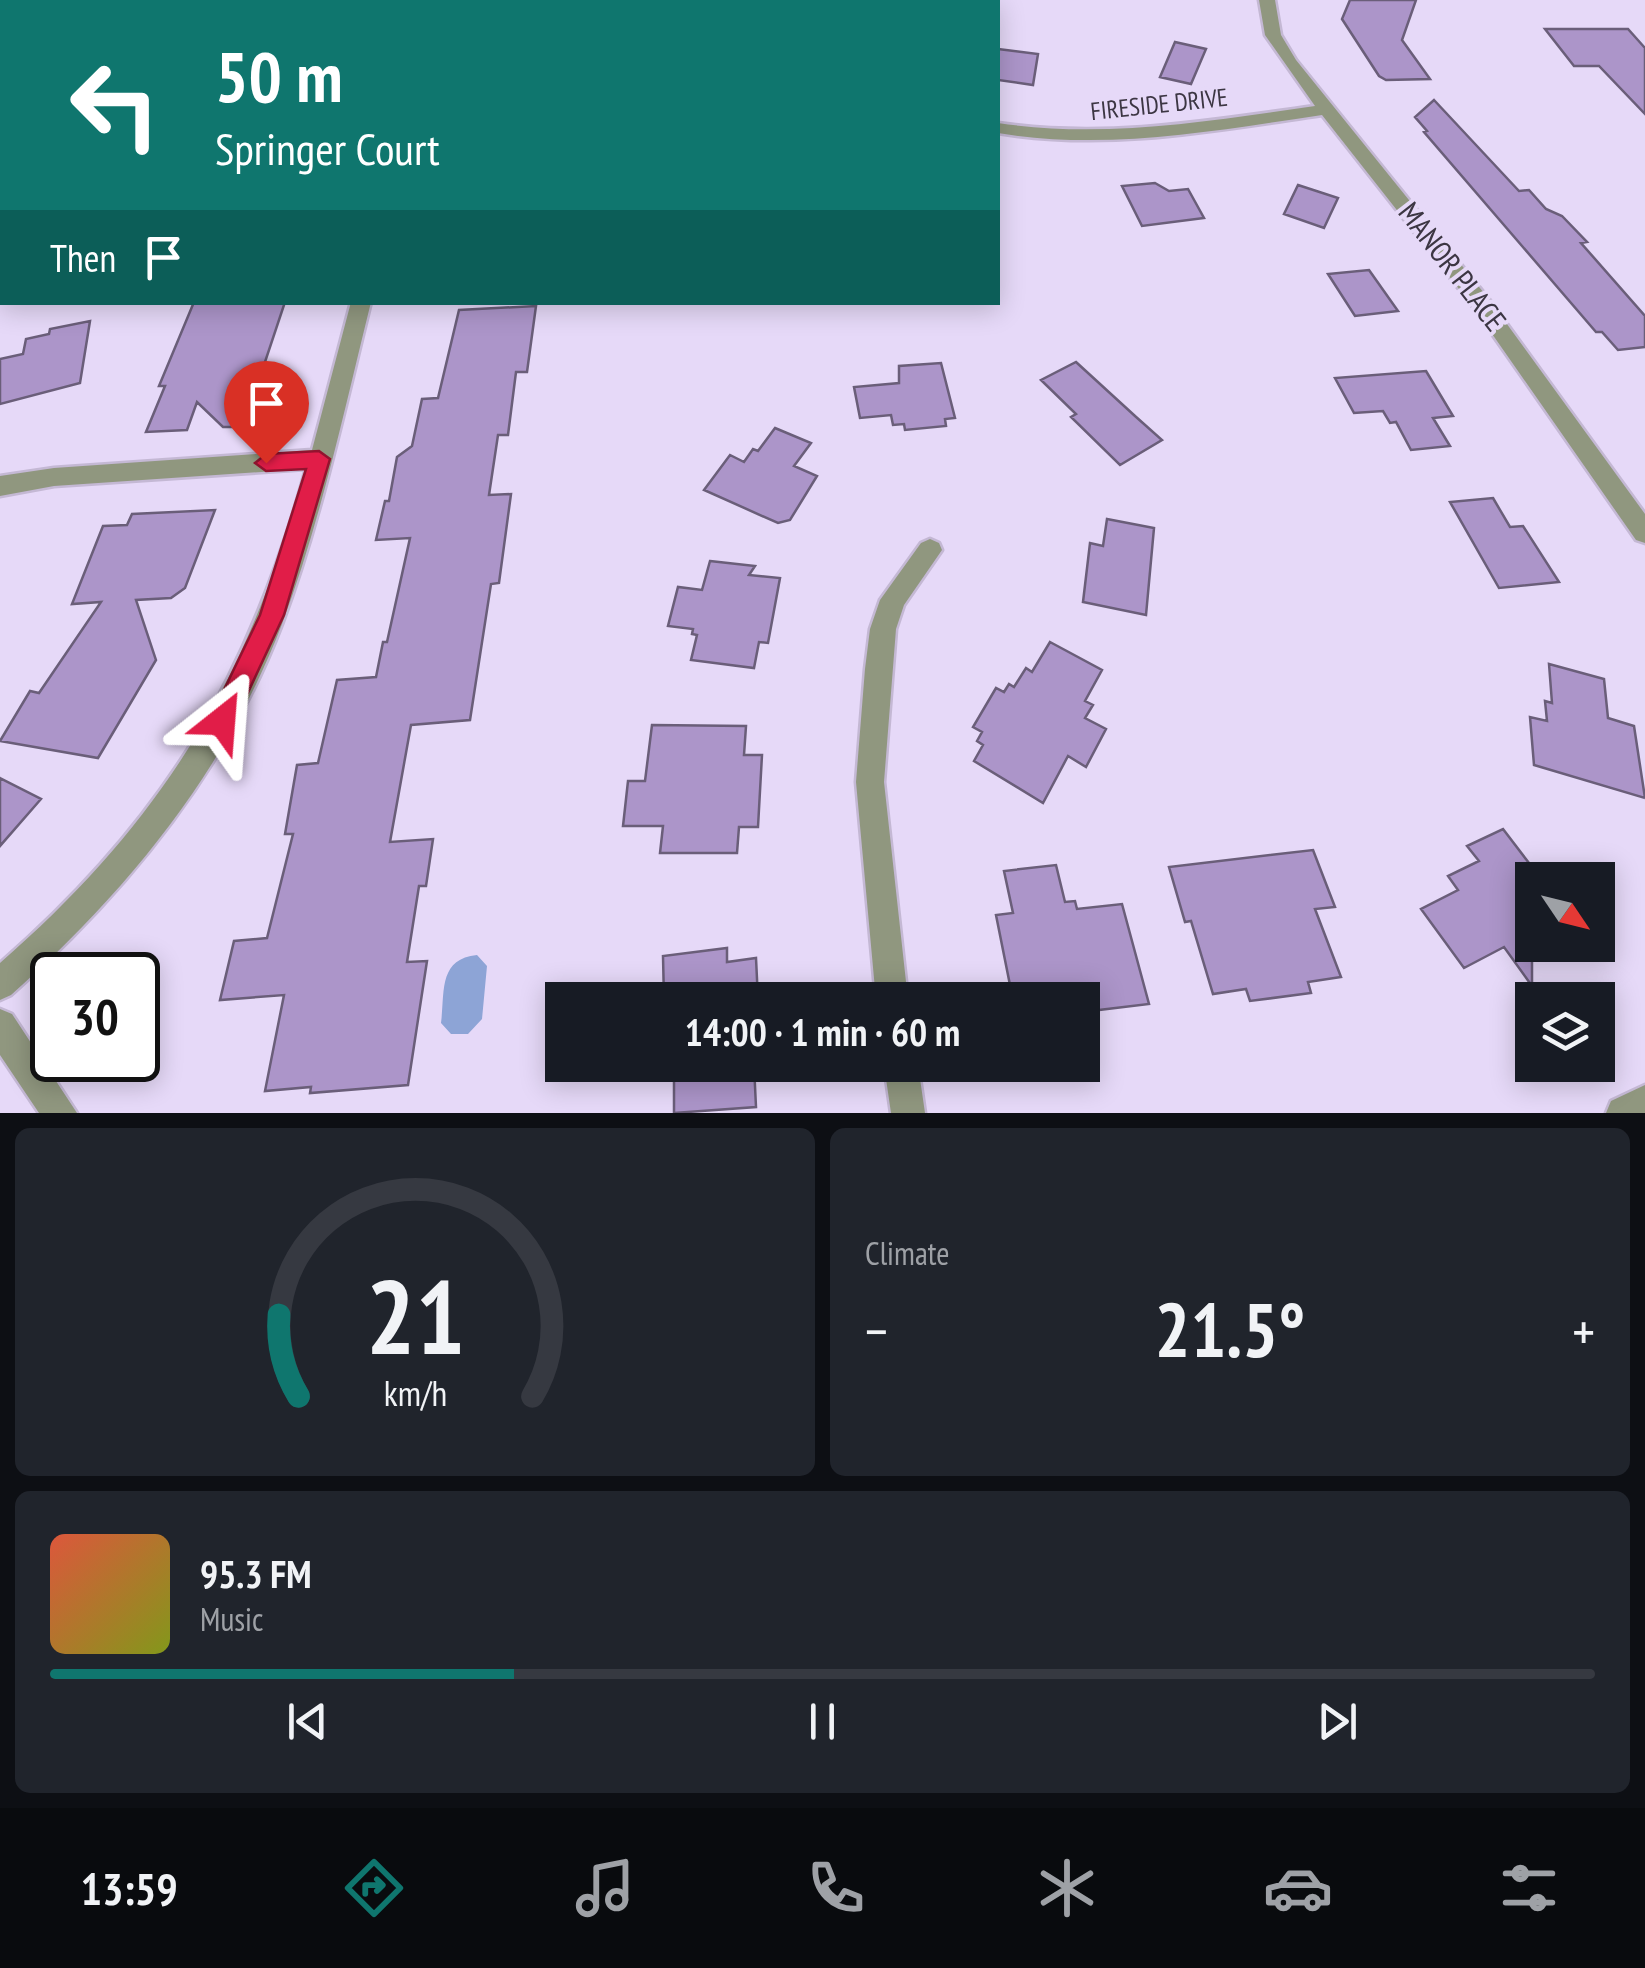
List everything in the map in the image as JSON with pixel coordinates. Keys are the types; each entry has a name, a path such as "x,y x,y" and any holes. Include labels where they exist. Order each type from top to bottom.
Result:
{"street":[{"name":"MANOR PLACE","path":"1267,0 1278,47 1481,302 1645,533"},
{"name":"FIRESIDE DRIVE","path":"1000,128 1063,136 1115,135 1326,109"},
{"path":"0,984 127,856 182,785 222,721 272,615 360,305"},
{"path":"0,486 74,476 319,459"},
{"path":"890,982 870,782 878,669 883,629 894,600 930,550"},
{"path":"0,1026 60,1113"},
{"path":"904,1082 908,1113"},
{"path":"1623,1113 1645,1102"}],"water":[{"path":"477,955 487,966 482,1019 468,1034 451,1034 441,1023 446,979 455,963"}],"building":[{"path":"1350,0 1416,0 1402,40 1430,79 1386,80 1379,76 1342,19"},
{"path":"1545,29 1628,29 1645,48 1645,114 1599,66 1574,66"},
{"path":"1175,42 1206,49 1191,84 1160,77"},
{"path":"1000,49 1038,54 1033,85 1000,80"},
{"path":"1434,100 1519,191 1529,190 1587,242 1581,243 1645,316 1645,347 1618,350 1602,332 1596,332 1424,132 1427,131 1415,117"},
{"path":"1155,183 1169,191 1188,189 1204,218 1142,226 1122,186"},
{"path":"1298,185 1338,198 1324,228 1284,214"},
{"path":"1369,270 1398,311 1355,316 1328,274"},
{"path":"193,305 284,305 246,419 235,427 223,427 197,402 187,430 146,432 165,386 159,386"},
{"path":"536,306 527,372 516,372 508,435 498,435 489,495 511,494 499,583 491,584 470,720 411,725 390,842 433,839 426,886 419,886 407,962 427,961 408,1085 310,1093 311,1087 265,1091 284,995 220,1000 234,941 267,938 293,834 285,834 297,765 318,763 337,680 376,677 410,538 376,540 385,501 389,501 397,457 412,446 422,399 438,398 459,310"},
{"path":"90,321 80,383 0,404 0,359 23,354 26,339 49,334 50,329"},
{"path":"1076,362 1162,440 1120,465 1071,417 1076,414 1041,380"},
{"path":"941,363 955,418 945,419 946,426 905,430 904,424 893,425 891,415 860,418 854,387 899,383 899,366"},
{"path":"1426,371 1453,416 1433,418 1450,446 1411,450 1396,422 1390,423 1383,411 1354,413 1335,378"},
{"path":"775,428 811,443 794,466 817,476 790,520 778,523 704,490 730,455 744,462"},
{"path":"1493,498 1510,527 1523,526 1559,582 1499,588 1450,502"},
{"path":"215,510 185,588 171,598 136,600 156,660 98,758 0,741 30,691 39,693 101,602 72,604 103,526 127,525 132,514"},
{"path":"1107,519 1154,528 1146,615 1083,602 1090,543 1103,546"},
{"path":"710,561 755,566 749,575 780,578 768,643 759,642 754,668 691,660 697,635 692,634 693,629 668,626 678,587 702,590"},
{"path":"1050,642 1102,670 1085,701 1093,705 1085,718 1106,729 1086,767 1068,756 1043,803 974,761 983,745 977,741 982,732 973,727 996,688 1004,692 1009,684 1014,687 1026,668 1032,672"},
{"path":"1549,664 1604,679 1608,718 1634,726 1645,798 1534,765 1530,717 1547,721 1545,701 1552,703"},
{"path":"652,725 746,726 744,755 762,755 758,827 739,827 737,853 660,853 663,826 623,826 628,781 645,781"},
{"path":"0,778 41,799 0,846"},
{"path":"1503,829 1528,862 1515,862 1515,962 1532,962 1532,982 1529,982 1504,947 1464,968 1421,909 1458,890 1448,876 1479,861 1467,846"},
{"path":"1313,850 1335,907 1315,909 1341,977 1308,982 1311,993 1250,1001 1246,989 1213,994 1191,921 1185,922 1169,867"},
{"path":"1056,865 1065,902 1075,901 1077,909 1122,904 1149,1004 1100,1010 1100,982 1009,982 996,915 1013,913 1004,871"},
{"path":"727,948 727,962 756,958 757,982 664,982 663,956"},
{"path":"674,1082 755,1082 756,1107 674,1113"}],"route":[{"path":"222,721 272,615 319,459 266,463"}]}
